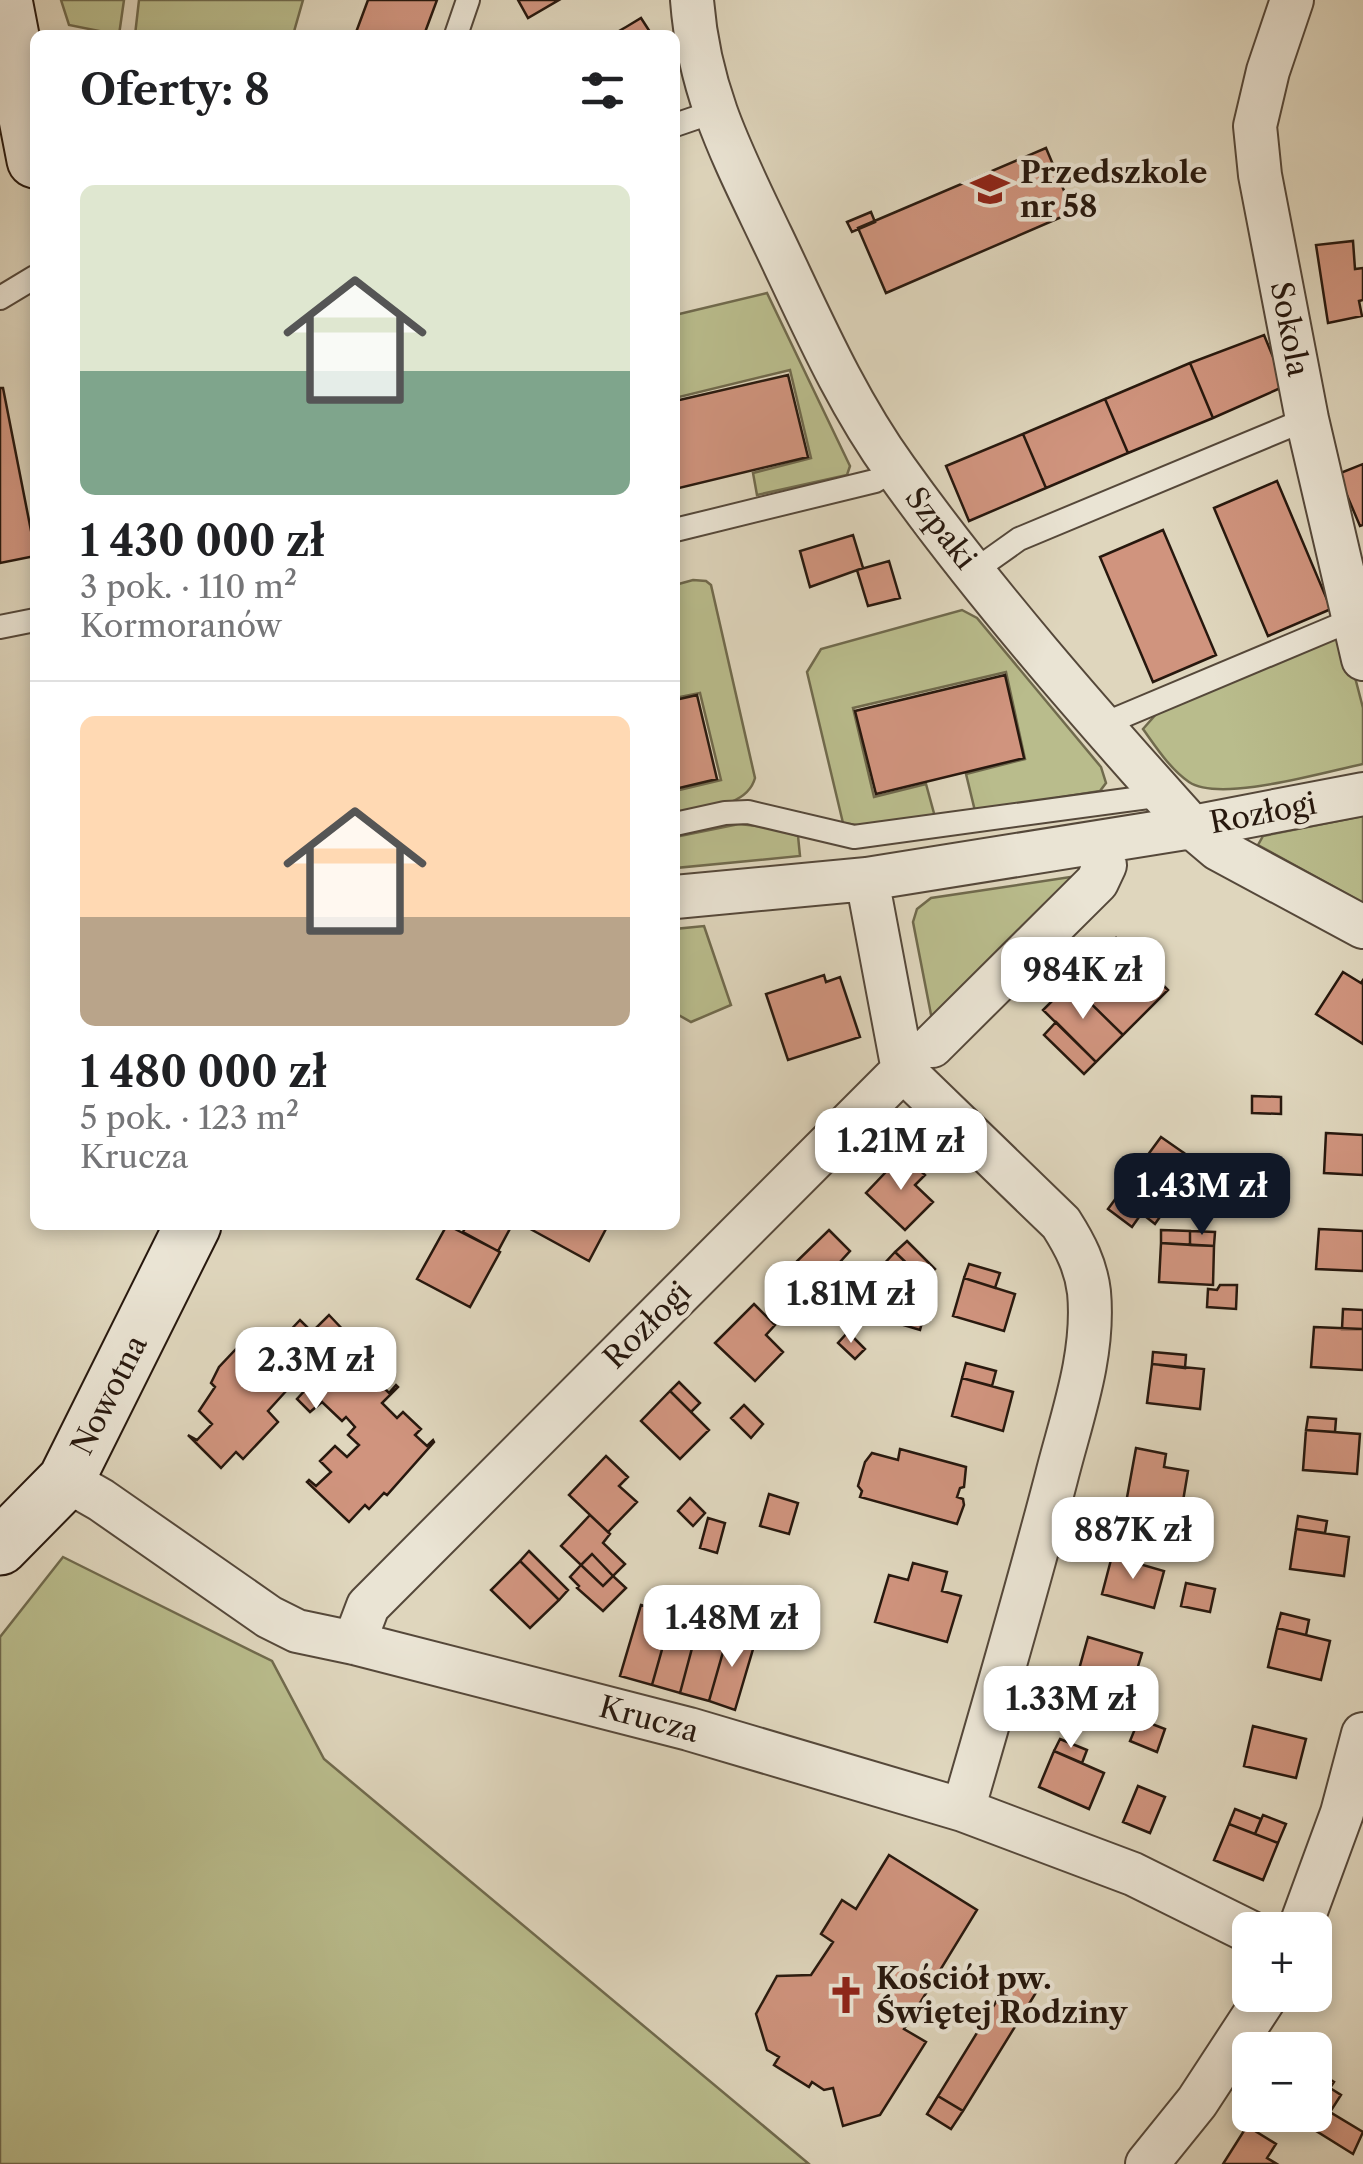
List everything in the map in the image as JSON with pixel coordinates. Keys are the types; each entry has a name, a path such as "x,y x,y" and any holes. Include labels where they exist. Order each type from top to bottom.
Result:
{"street":[{"path":"4,0 30,134"},
{"name":"Szpaki","path":"692,0 698,49 694,119 895,470 974,571 1192,827 1218,849 1363,927"},
{"name":"Sokola","path":"1292,0 1255,126 1260,175 1307,419 1358,639"},
{"name":"Rozłogi","path":"680,897 867,879 1192,827 1363,794"},
{"name":"Rozłogi","path":"354,1643 368,1606 1097,882 1104,865"},
{"path":"867,879 918,1058 1061,1223 1080,1251 1089,1291 1090,1326 1080,1384 1028,1586 963,1810"},
{"name":"Nowotna","path":"0,1547 66,1480 191,1230"},
{"name":"Krucza","path":"66,1480 101,1500 268,1617 297,1632 354,1643 689,1729 963,1810 1133,1874 1232,1923"},
{"path":"1306,1912 1342,1813 1363,1734"},
{"path":"1148,2164 1197,2102 1255,2012"}],"lane":[{"path":"458,30 468,0"},
{"path":"0,298 30,280"},
{"path":"974,571 1019,539 1307,419"},
{"path":"680,529 864,484 895,470"},
{"path":"0,627 30,621"},
{"path":"1104,724 1358,639"},
{"path":"680,823 748,812 854,837 1163,794"}],"green space":[{"path":"61,0 124,0 120,30 69,25"},
{"path":"139,0 303,0 294,30 136,30"},
{"path":"767,293 850,466 847,475 757,495 753,473 811,458 790,370 680,397 680,314"},
{"path":"693,580 711,585 755,778 750,788 733,801 680,813 680,790 721,780 700,693 680,697 680,584"},
{"path":"962,610 977,618 1101,767 1106,783 1100,791 975,811 966,774 1025,759 1006,672 853,708 874,797 926,784 935,817 863,826 843,823 807,672 821,649"},
{"path":"1344,635 1363,708 1363,764 1247,788 1204,788 1176,771 1143,729 1158,712"},
{"path":"1363,816 1363,903 1258,845 1263,836"},
{"path":"739,824 774,828 798,836 800,856 680,868 680,836"},
{"path":"1077,876 934,1030 913,922 917,909 931,898"},
{"path":"704,926 731,1005 691,1022 680,1016 680,928"},
{"path":"63,1557 272,1661 324,1759 809,2164 0,2164 0,1637"}],"building":[{"path":"368,0 437,0 426,30 357,30"},
{"path":"518,0 559,0 528,18"},
{"path":"641,18 649,30 621,30"},
{"path":"1046,148 1073,212 886,293 858,228"},
{"path":"871,212 875,222 852,232 847,222"},
{"path":"1353,241 1355,269 1363,268 1363,300 1359,301 1362,316 1328,323 1316,245"},
{"path":"1264,335 1285,386 1213,418 1190,363"},
{"path":"1190,363 1213,418 1128,453 1105,399"},
{"path":"788,375 808,457 680,488 680,400"},
{"path":"3,388 30,526 30,557 0,563"},
{"path":"1105,399 1128,453 1046,488 1023,434"},
{"path":"1023,434 1046,488 969,521 946,466"},
{"path":"1363,464 1363,525 1360,526 1338,474"},
{"path":"1277,481 1331,609 1268,636 1214,508"},
{"path":"1163,530 1216,655 1153,682 1100,557"},
{"path":"853,535 863,568 810,587 800,551"},
{"path":"889,561 900,598 868,606 857,570"},
{"path":"1005,675 1024,758 876,794 855,711"},
{"path":"697,695 717,779 680,788 680,699"},
{"path":"1116,938 1168,990 1123,1035 1070,983"},
{"path":"1343,972 1361,983 1363,980 1363,1044 1316,1014"},
{"path":"824,975 826,982 840,977 860,1037 788,1060 766,994"},
{"path":"1070,983 1123,1035 1096,1062 1043,1010"},
{"path":"1056,1022 1096,1062 1084,1074 1044,1035"},
{"path":"1252,1096 1281,1097 1281,1114 1252,1113"},
{"path":"1326,1133 1363,1135 1363,1175 1324,1173"},
{"path":"1161,1137 1184,1153 1132,1227 1108,1209"},
{"path":"1184,1153 1200,1165 1173,1203 1157,1191"},
{"path":"903,1154 925,1175 915,1185 933,1202 905,1230 866,1193"},
{"path":"1244,1189 1279,1191 1277,1211 1242,1209"},
{"path":"1157,1191 1171,1201 1155,1224 1141,1213"},
{"path":"1319,1229 1363,1231 1363,1271 1316,1269"},
{"path":"444,1230 457,1230 500,1252 470,1307 417,1279"},
{"path":"464,1230 509,1230 498,1251"},
{"path":"532,1230 605,1230 589,1261"},
{"path":"829,1230 850,1251 841,1261 859,1278 820,1317 797,1295 801,1279 790,1268"},
{"path":"1161,1230 1190,1231 1190,1245 1161,1243"},
{"path":"1190,1231 1215,1232 1214,1246 1190,1245"},
{"path":"907,1241 935,1269 924,1280 895,1252"},
{"path":"1161,1243 1214,1246 1213,1285 1159,1282"},
{"path":"895,1252 919,1275 906,1288 883,1265"},
{"path":"969,1264 1000,1273 995,1288 964,1278"},
{"path":"964,1278 1015,1294 1004,1331 953,1316"},
{"path":"1220,1285 1237,1285 1236,1309 1207,1307 1208,1289 1217,1290"},
{"path":"754,1304 775,1325 766,1335 783,1352 755,1381 715,1343"},
{"path":"1343,1309 1363,1310 1363,1329 1342,1329"},
{"path":"905,1310 924,1315 920,1330 893,1322"},
{"path":"329,1315 367,1355 385,1367 374,1378 389,1393 398,1387 382,1403 397,1418 403,1412 421,1429 415,1435 427,1446 434,1442 387,1495 384,1493 369,1509 365,1505 349,1522 307,1482 316,1486 331,1472 320,1461 335,1446 347,1457 359,1445 348,1435 355,1427 346,1417 342,1421 322,1402 310,1412 297,1399 307,1388 295,1375 268,1411 278,1422 243,1459 236,1452 221,1468 188,1435 197,1440 212,1424 199,1411 215,1387 211,1383 219,1367 236,1349 245,1358 259,1342 253,1334 278,1355 289,1345 283,1338 300,1320 312,1332"},
{"path":"1314,1327 1363,1329 1363,1370 1311,1367"},
{"path":"848,1332 865,1349 855,1359 838,1343"},
{"path":"1153,1352 1186,1355 1185,1368 1152,1364"},
{"path":"966,1363 996,1371 992,1386 962,1378"},
{"path":"1152,1364 1204,1369 1200,1409 1147,1403"},
{"path":"962,1378 1013,1392 1003,1431 952,1416"},
{"path":"679,1382 700,1403 691,1412 670,1391"},
{"path":"670,1391 709,1430 680,1459 641,1421"},
{"path":"744,1405 763,1424 751,1438 731,1418"},
{"path":"1308,1417 1336,1419 1335,1432 1306,1430"},
{"path":"1306,1430 1360,1434 1357,1474 1303,1470"},
{"path":"1136,1448 1166,1454 1164,1467 1188,1471 1181,1513 1126,1503"},
{"path":"900,1449 966,1467 964,1487 957,1497 963,1499 964,1505 957,1524 860,1497 862,1491 858,1486 872,1453 898,1460"},
{"path":"606,1456 628,1477 619,1486 637,1502 608,1532 569,1495"},
{"path":"769,1494 798,1503 789,1534 760,1526"},
{"path":"690,1498 705,1513 693,1526 678,1511"},
{"path":"590,1515 610,1534 603,1543 625,1564 613,1576 592,1554 581,1565 561,1546"},
{"path":"1298,1516 1327,1521 1325,1533 1296,1529"},
{"path":"708,1518 725,1523 717,1553 700,1548"},
{"path":"1296,1529 1349,1537 1344,1576 1290,1569"},
{"path":"1116,1543 1144,1551 1140,1564 1112,1556"},
{"path":"529,1551 568,1590 559,1600 520,1561"},
{"path":"592,1554 613,1576 603,1586 581,1565"},
{"path":"1112,1556 1164,1571 1154,1608 1102,1594"},
{"path":"520,1561 559,1600 530,1628 491,1590"},
{"path":"913,1563 947,1572 942,1591 961,1596 947,1642 875,1622 889,1575 908,1580"},
{"path":"581,1565 603,1586 613,1576 626,1588 603,1611 570,1577"},
{"path":"1186,1583 1215,1589 1210,1612 1181,1606"},
{"path":"641,1605 672,1614 652,1685 620,1676"},
{"path":"1281,1613 1309,1620 1306,1635 1277,1628"},
{"path":"672,1614 699,1622 680,1693 652,1685"},
{"path":"699,1622 729,1631 709,1701 680,1693"},
{"path":"1277,1628 1330,1641 1321,1680 1268,1667"},
{"path":"729,1631 756,1639 735,1710 709,1701"},
{"path":"1088,1637 1142,1653 1122,1719 1090,1710 1093,1697 1073,1691"},
{"path":"1139,1719 1165,1729 1157,1752 1130,1741"},
{"path":"1253,1726 1306,1739 1296,1778 1244,1766"},
{"path":"1060,1739 1087,1750 1082,1763 1054,1751"},
{"path":"1054,1751 1104,1773 1089,1809 1039,1787"},
{"path":"1138,1786 1165,1797 1150,1833 1123,1822"},
{"path":"1235,1809 1261,1819 1255,1834 1229,1824"},
{"path":"1263,1815 1286,1824 1278,1843 1255,1834"},
{"path":"1229,1824 1278,1843 1263,1880 1214,1860"},
{"name":"Kościół pw. Świętej Rodziny","path":"889,1855 977,1910 904,2029 926,2042 880,2115 843,2126 833,2088 824,2090 812,2082 809,2087 774,2065 779,2057 767,2050 756,2014 777,1976 811,1975 833,1942 821,1934 842,1900 856,1909"},
{"path":"1012,1976 1037,1991 963,2111 938,2096"},
{"path":"1332,2089 1341,2095 1332,2109"},
{"path":"938,2096 963,2111 951,2129 927,2114"},
{"path":"1332,2113 1363,2132 1353,2154 1318,2132 1332,2132"},
{"path":"1243,2132 1257,2132 1276,2144 1267,2158 1277,2164 1223,2164"}],"place":[{"name":"Przedszkole nr 58","path":"990,189"},
{"name":"Kościół pw. Świętej Rodziny","path":"846,1995"}]}
